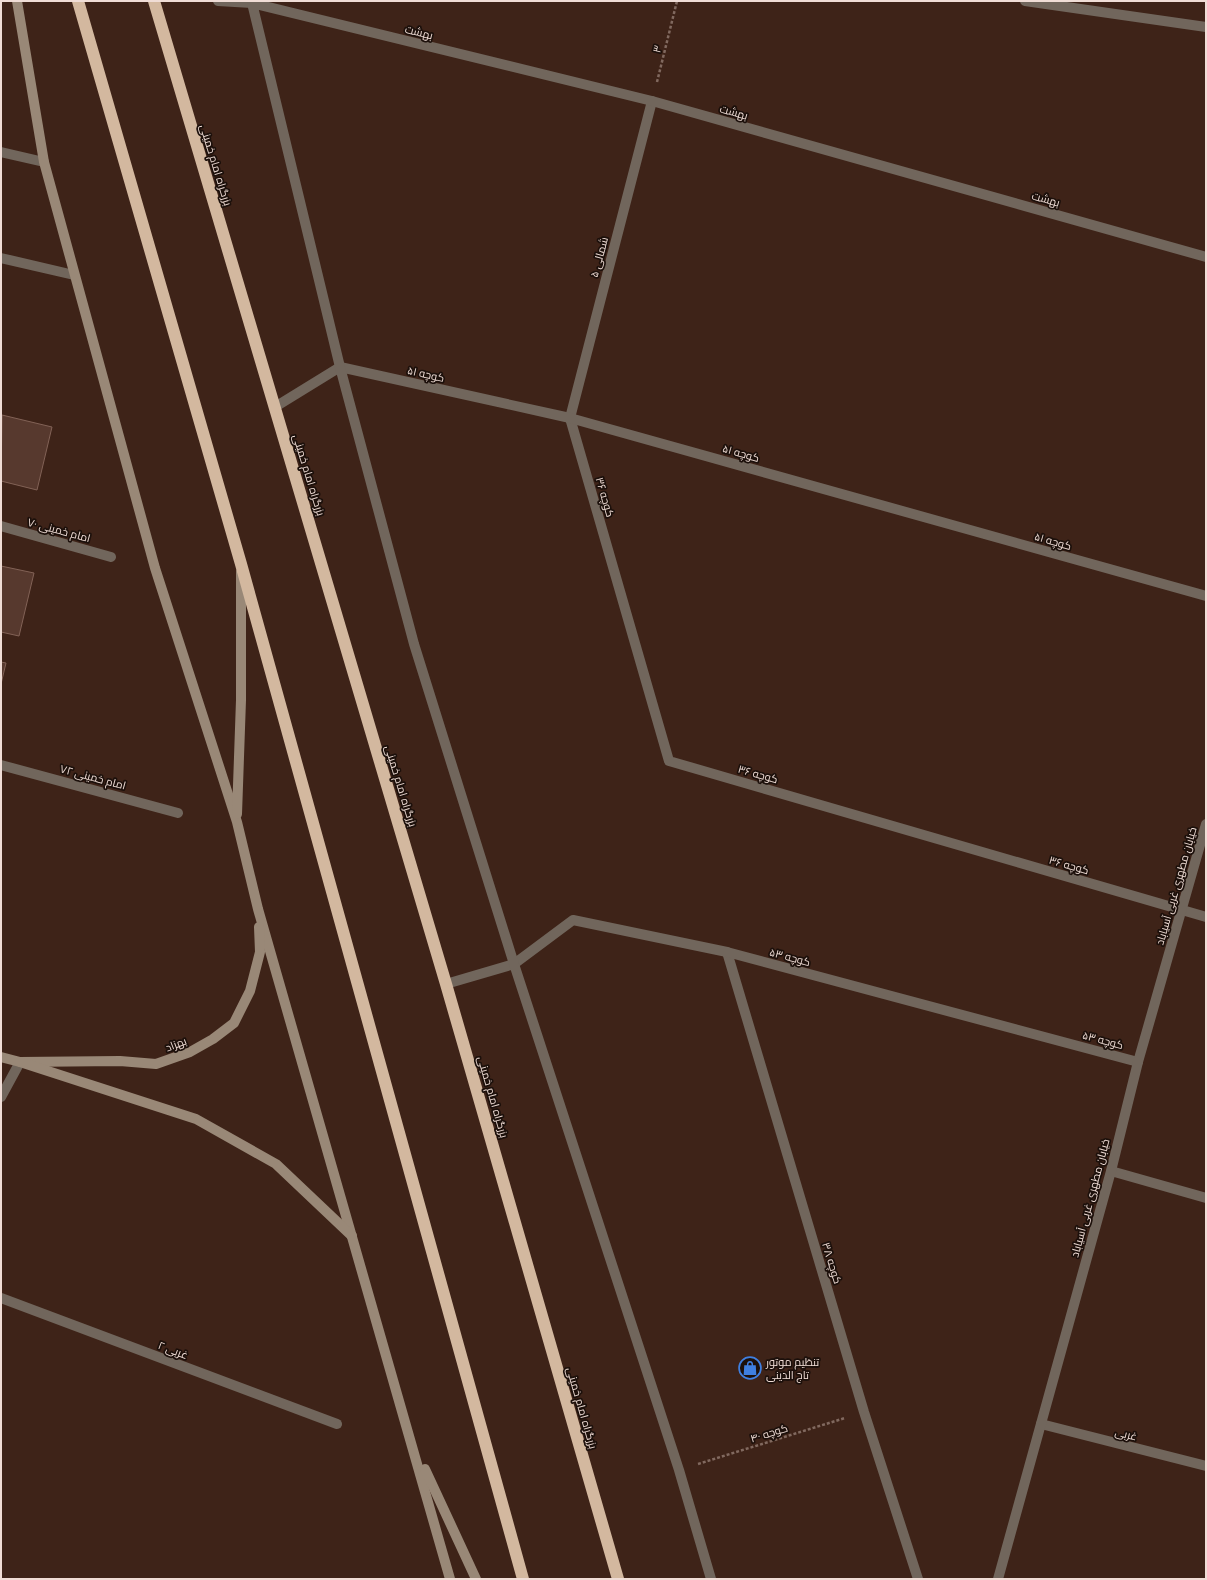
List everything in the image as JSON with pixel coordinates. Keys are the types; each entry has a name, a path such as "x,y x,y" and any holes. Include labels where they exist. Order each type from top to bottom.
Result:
{"highway":[{"path":"78,1 240,564 522,1579"},
{"name":"بزرگراه امام خمینی","path":"154,1 446,984 618,1579"}],"street":[{"path":"17,1 44,162 74,275 155,568 237,822 258,909 412,1440 450,1579"},
{"name":"بهشت","path":"218,1 252,2 652,101 1206,257"},
{"path":"1025,1 1206,27"},
{"path":"252,2 340,367 414,644 514,964 679,1470 711,1579"},
{"name":"۵ شمالی","path":"570,418 652,101"},
{"path":"1,152 44,162"},
{"path":"1,258 74,275"},
{"path":"275,407 340,367"},
{"name":"کوچه ۵۱","path":"340,367 570,418 1206,596"},
{"name":"کوچه ۳۶","path":"570,418 669,761 1182,910"},
{"name":"امام خمینی ۷۰","path":"1,526 111,556"},
{"path":"237,822 241,700 240,564"},
{"name":"امام خمینی ۷۲","path":"1,765 178,813"},
{"name":"خیابان مطهری غربی آسیاباد","path":"998,1579 1111,1171 1138,1062 1206,824"},
{"name":"بهزاد","path":"1,1057 20,1062 120,1061 156,1064 190,1052 212,1039 234,1023 250,991 260,952 258,909"},
{"path":"1182,910 1206,917"},
{"name":"کوچه ۵۳","path":"446,984 514,964 573,920 727,952 1138,1062"},
{"name":"کوچه ۳۸","path":"727,952 864,1412 918,1579"},
{"path":"1,1097 20,1062 196,1119 276,1164 352,1236"},
{"path":"1111,1171 1206,1198"},
{"name":"غربی ۲","path":"1,1298 336,1424"},
{"name":"غربی","path":"1041,1424 1206,1466"},
{"path":"412,1440 476,1579"}],"path":[{"name":"۳","path":"652,101 678,1"},
{"name":"کوچه ۴۰","path":"679,1470 864,1412"}],"building":[{"path":"2,415 52,427 37,490 1,481"},
{"path":"1,566 34,573 19,636 1,632"},
{"path":"1,662 6,663 1,684"}],"place":[{"name":"تنظیم موتور تاج الدینی","path":"750,1368"}]}
